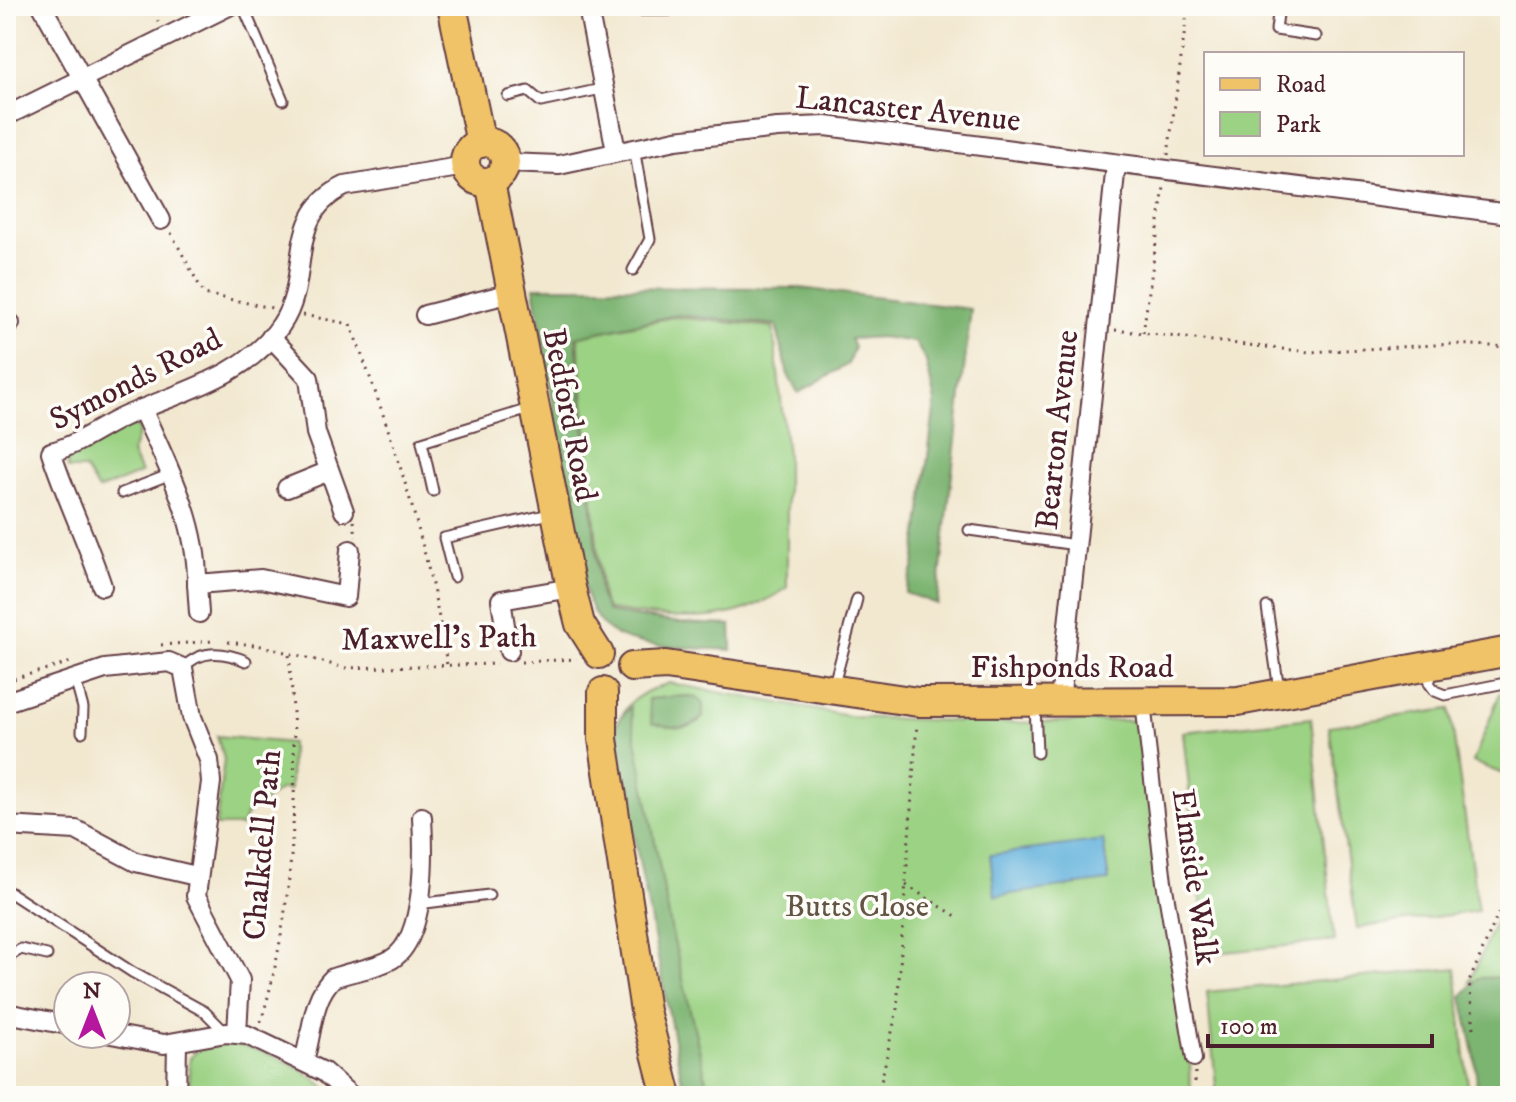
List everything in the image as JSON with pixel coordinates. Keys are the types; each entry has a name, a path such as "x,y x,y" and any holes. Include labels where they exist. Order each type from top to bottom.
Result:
{"main road":[{"path":"452,6 473,154 498,146 498,172"},
{"name":"Bedford Road","path":"498,172 511,293 554,513 580,624 596,658"},
{"name":"Fishponds Road","path":"632,667 666,665 918,702 1143,703 1238,701 1510,651"},
{"path":"603,692 623,690 631,680 632,667 619,652 596,658 591,679 603,692 603,739 645,1011 667,1096"}],"street":[{"path":"42,6 161,220"},
{"path":"6,116 229,6"},
{"path":"601,6 589,13 606,88 625,150"},
{"path":"630,6 668,6"},
{"name":"Lancaster Avenue","path":"498,172 559,165 625,150 777,128 826,126 1510,214"},
{"name":"Symonds Road","path":"102,586 83,528 64,491 51,452 227,371 271,337 287,314 307,224 314,208 328,195 345,186 473,154"},
{"name":"Bearton Avenue","path":"1048,702 1076,545 1116,164"},
{"path":"425,315 511,293"},
{"path":"271,337 309,378 316,433 344,511"},
{"path":"142,409 171,473 194,540 199,613"},
{"path":"287,488 329,471"},
{"path":"197,584 261,579 346,597 350,550"},
{"path":"509,659 501,600 571,588"},
{"path":"6,702 105,669 160,662 176,663 183,668 192,717 209,760 211,782 196,876 199,904 240,980 232,1033"},
{"name":"Elmside Walk","path":"1143,703 1164,882 1194,1059"},
{"path":"304,1060 318,998 325,985 333,978 394,958 407,945 418,904 422,817"},
{"path":"6,826 76,830 136,862 196,876"},
{"path":"6,1013 52,1022"},
{"path":"132,1037 177,1044 232,1033 256,1038 304,1060 338,1082 351,1096"},
{"path":"176,1096 177,1044"}],"lane":[{"path":"243,6 283,100"},
{"path":"1279,6 1276,30 1316,36"},
{"path":"508,96 528,91 541,102 606,88"},
{"path":"625,150 650,239 633,270"},
{"path":"433,491 422,442 533,408"},
{"path":"122,493 171,473"},
{"path":"454,577 444,538 554,513"},
{"path":"969,530 1076,545"},
{"path":"833,690 857,599"},
{"path":"1267,607 1279,694"},
{"path":"183,668 200,656 223,654 246,661"},
{"path":"1435,665 1429,683 1435,691 1445,695 1510,682"},
{"path":"75,679 83,708 82,732"},
{"path":"1037,753 1048,702"},
{"path":"6,890 132,972 205,1012 232,1033"},
{"path":"418,904 489,895"},
{"path":"6,958 21,949 47,955"}],"path":[{"path":"150,6 164,36"},
{"path":"1143,333 1188,6"},
{"path":"161,220 204,294 287,314 350,324 402,478 439,618 447,666"},
{"path":"1098,328 1309,352 1453,344 1510,347"},
{"path":"344,511 353,512 357,544 350,550"},
{"path":"200,656 201,640"},
{"name":"Maxwell's Path","path":"160,645 201,640 262,646 346,668 447,666 509,659 596,658"},
{"name":"Chalkdell Path","path":"256,1038 275,960 291,846 295,744 289,654"},
{"path":"6,681 88,658"},
{"path":"878,1096 897,1009 918,702"},
{"path":"906,885 956,916"},
{"path":"1474,1028 1469,982 1510,886"},
{"path":"1195,1089 1195,1096"}],"green space":[{"path":"534,287 800,288 971,309 937,604 905,593 914,566 935,402 926,361 915,342 881,337 850,339 854,347 848,364 798,393 788,375 776,325 676,315 576,337 600,594 608,612 680,623 731,625 732,650 650,644 633,641 608,630 592,609 582,576"},
{"path":"674,317 773,327 787,455 787,588 742,610 698,618 603,609 578,336"},
{"path":"130,425 140,428 132,453 141,473 98,490 85,469 68,469 67,457"},
{"name":"Butts Close","path":"669,683 854,717 1003,723 1139,720 1190,1060 1191,1096 697,1096 616,736 623,714 633,701"},
{"path":"1500,693 1510,697 1510,777 1473,762"},
{"path":"697,698 703,704 703,717 698,722 679,728 652,723 648,699"},
{"path":"630,707 671,928 710,1096 685,1096 618,753 616,724"},
{"path":"1450,709 1478,911 1357,928 1329,726"},
{"path":"1311,718 1334,941 1207,954 1183,732"},
{"path":"217,736 291,743 290,790 281,789 246,815 243,826 216,826 224,759"},
{"path":"1510,886 1510,977 1470,982"},
{"path":"1456,968 1469,1096 1217,1096 1207,992"},
{"path":"1510,977 1510,1084 1477,1090 1475,1058 1462,996 1478,978"},
{"path":"227,1044 255,1049 285,1061 312,1077 334,1096 189,1096 190,1057 200,1049"}],"water":[{"path":"1103,840 1109,881 995,896 990,855"}]}
